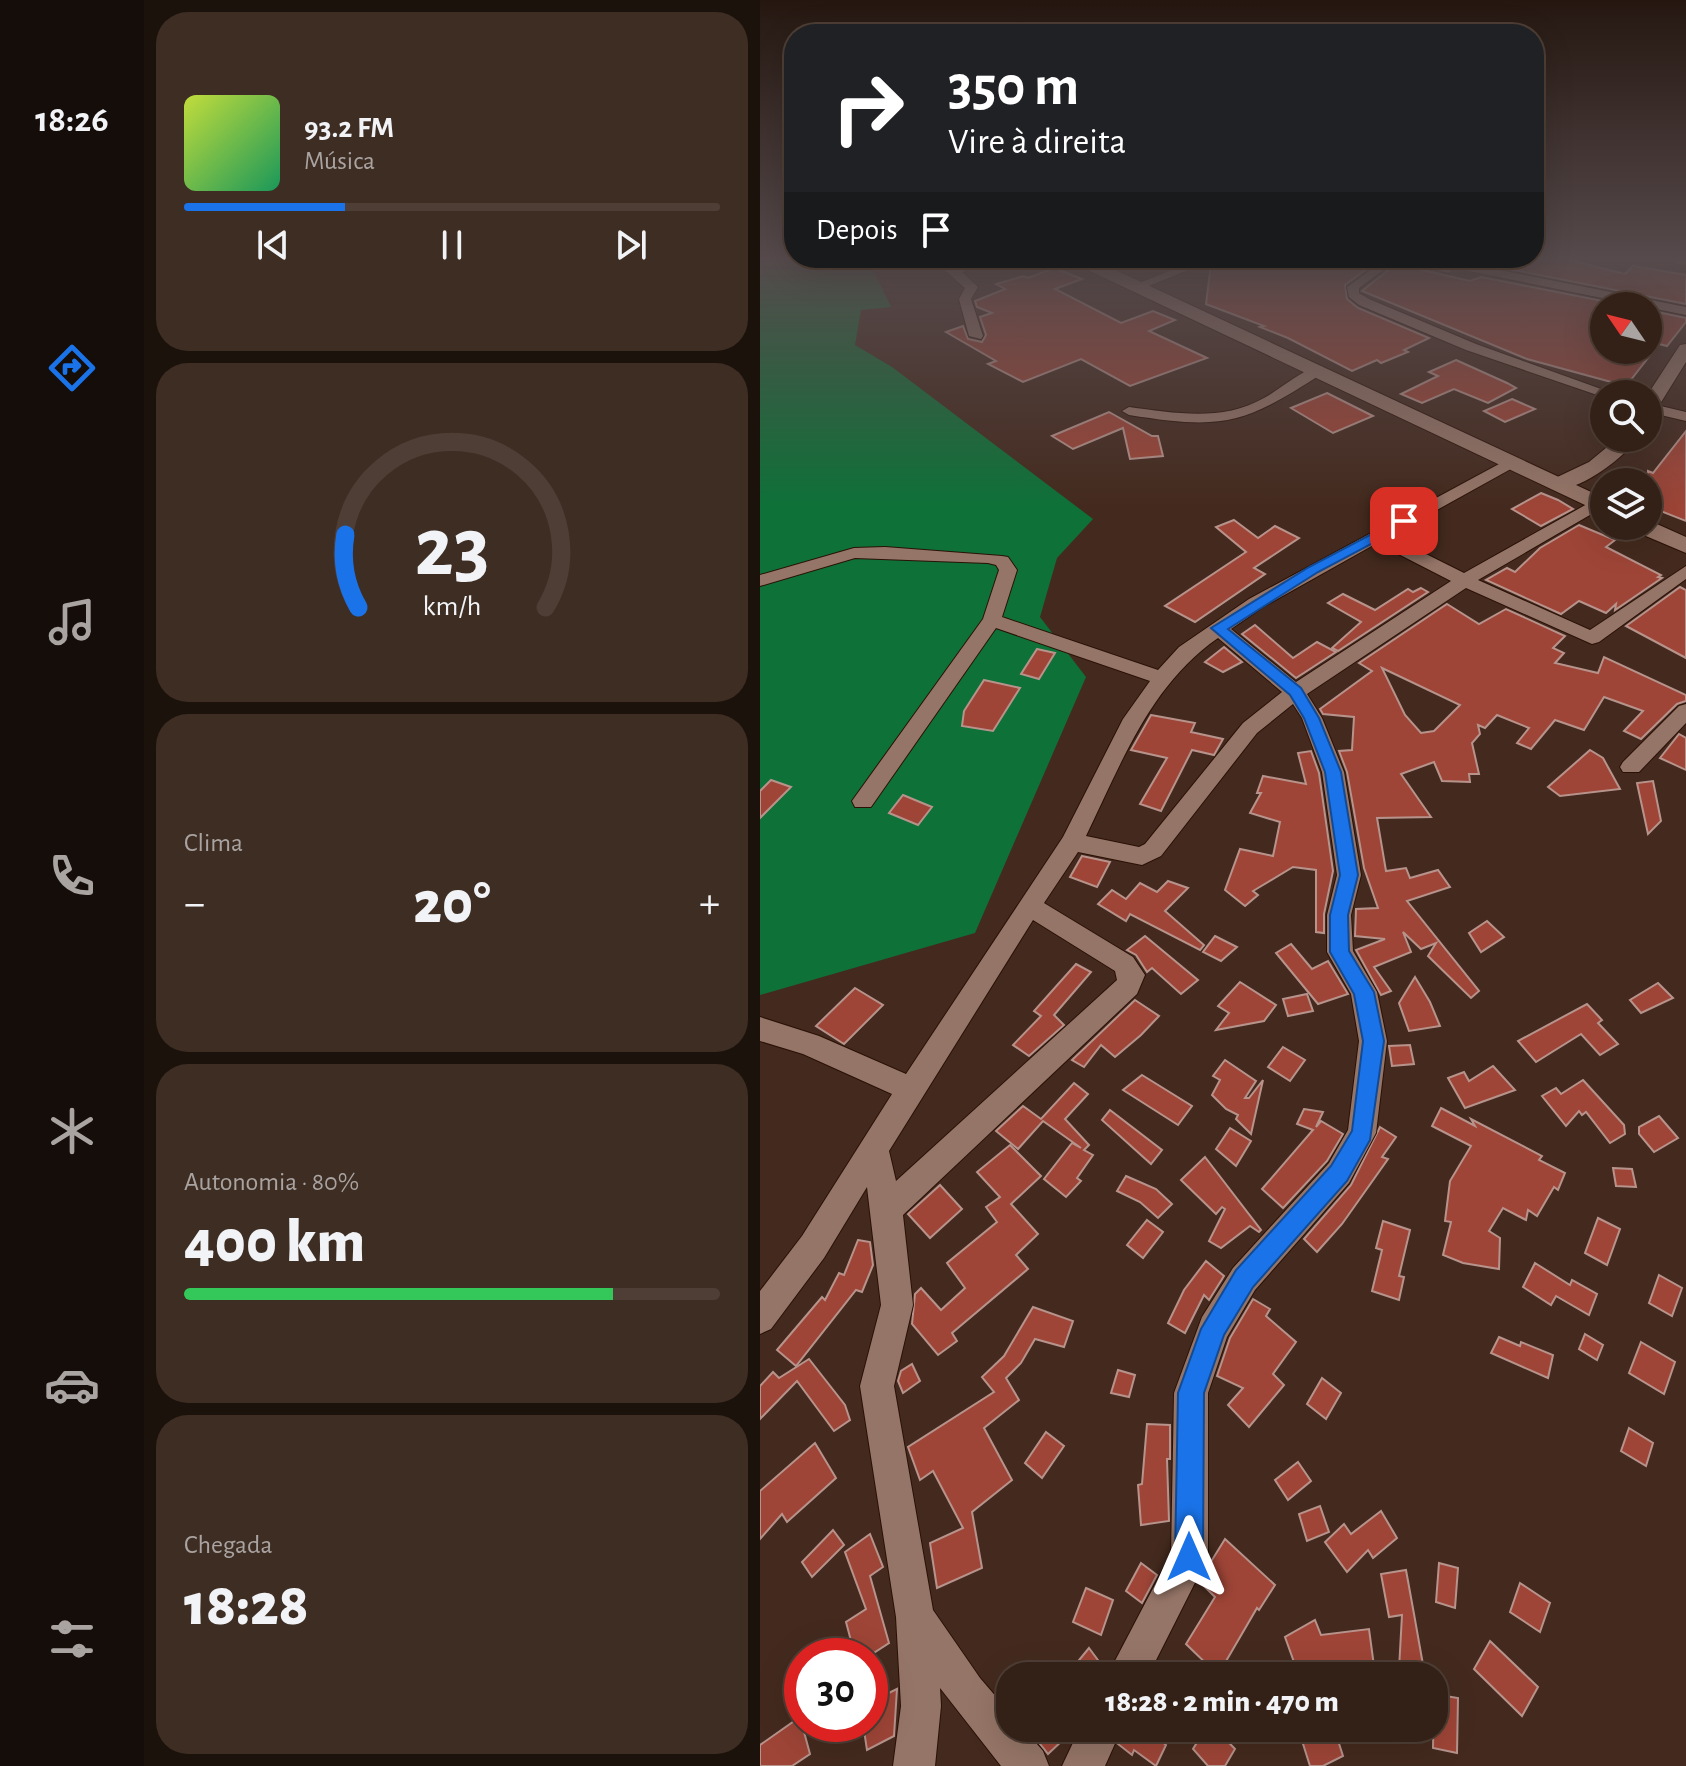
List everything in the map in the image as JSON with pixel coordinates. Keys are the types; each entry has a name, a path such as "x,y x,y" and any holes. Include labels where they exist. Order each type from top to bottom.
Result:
{"main road":[{"path":"1260,342 1590,501"},
{"path":"1662,535 1686,546"}],"street":[{"path":"1460,342 1590,388"},
{"path":"1662,386 1686,349"},
{"path":"1129,411 1202,418 1234,416 1256,408 1318,370"},
{"path":"1662,411 1686,417"},
{"path":"1558,484 1591,469 1616,452"},
{"path":"760,1318 813,1247 1072,842 1133,719 1162,678 1186,651 1218,628 1314,570 1512,462"},
{"path":"1072,842 1142,856 1153,850 1250,728 1295,692 1467,579 1590,511"},
{"path":"1377,536 1430,565 1467,579 1592,638 1686,571"},
{"path":"760,581 854,553 988,558 1002,561 1008,570 992,620 863,801"},
{"path":"992,620 1162,678"},
{"path":"1134,1662 1189,1557 1191,1393 1214,1329 1244,1279 1339,1173 1362,1133 1373,1041 1364,992 1340,952 1339,915 1349,875 1333,772 1312,718 1295,692 1218,628"},
{"path":"1631,767 1686,711"},
{"path":"887,1209 1128,986 1132,975 1124,964 1029,906"},
{"path":"760,1029 809,1044 913,1090"},
{"path":"875,1151 887,1209 897,1305 877,1386 915,1617 921,1706 914,1766"},
{"path":"915,1617 966,1692 1028,1766"},
{"path":"1083,1766 1095,1742"}],"green space":[{"path":"760,342 855,342 1093,519 1057,558 1040,617 1086,677 975,933 760,995"}],"building":[{"path":"964,342 1174,342 1207,358 1130,386 1081,359 1023,382 988,364 996,361"},
{"path":"1297,342 1420,342 1404,350 1408,352 1352,371"},
{"path":"1487,342 1590,342 1590,364 1643,364 1631,380 1604,380 1527,359"},
{"path":"1456,360 1516,388 1488,403 1454,389 1422,403 1401,394 1438,376 1429,372"},
{"path":"1327,393 1373,416 1333,433 1291,408"},
{"path":"1512,399 1535,409 1505,422 1484,411"},
{"path":"1109,412 1152,436 1158,436 1163,456 1130,459 1123,428 1073,449 1052,436"},
{"path":"1686,431 1686,521 1662,512 1662,468 1657,468"},
{"path":"1541,493 1573,509 1541,526 1512,509"},
{"path":"1234,520 1258,538 1275,526 1299,538 1254,568 1265,574 1195,622 1165,606 1246,552 1216,527"},
{"path":"1579,525 1590,530 1590,540 1615,540 1606,547 1662,578 1615,610 1616,604 1606,613 1579,601 1561,614 1486,580 1507,568 1515,572 1540,548"},
{"path":"1680,587 1686,590 1686,658 1626,626"},
{"path":"1421,588 1428,592 1338,651 1332,648 1361,622 1328,603 1343,594 1375,610 1408,589 1413,592"},
{"path":"1447,604 1479,624 1506,609 1565,636 1553,648 1564,653 1555,663 1598,673 1604,657 1686,695 1686,701 1677,704 1641,739 1624,731 1643,711 1604,697 1584,730 1555,720 1531,749 1517,743 1529,728 1497,715 1485,728 1478,725 1480,734 1472,743 1479,774 1469,774 1470,782 1442,781 1434,762 1401,774 1431,817 1377,818 1386,871 1406,868 1410,878 1438,870 1450,887 1407,901 1479,991 1471,998 1428,956 1436,943 1421,949 1403,932 1411,952 1374,967 1391,991 1381,995 1356,950 1385,939 1355,936 1356,909 1378,908 1364,868 1347,772 1339,751 1352,750 1354,717 1323,714 1320,709 1372,671 1359,663","holes":["1382,668 1460,705 1434,731 1421,733 1405,715"]},
{"path":"1255,625 1293,658 1317,642 1336,652 1296,678 1242,634"},
{"path":"1224,647 1242,662 1223,672 1205,662"},
{"path":"1037,649 1055,653 1039,679 1021,674"},
{"path":"984,680 1020,688 993,731 962,726 964,711"},
{"path":"1151,715 1195,723 1191,732 1223,739 1214,755 1192,750 1161,811 1140,804 1167,758 1131,750"},
{"path":"1679,734 1686,738 1686,770 1660,758"},
{"path":"1590,750 1603,758 1620,789 1560,796 1548,787"},
{"path":"1311,751 1319,773 1333,871 1324,914 1324,933 1316,932 1316,870 1293,867 1253,891 1258,895 1245,906 1225,890 1240,849 1273,856 1280,822 1250,813 1261,793 1257,793 1263,776 1306,784 1298,753"},
{"path":"771,780 791,787 760,818 760,791"},
{"path":"1653,781 1661,821 1648,834 1637,783"},
{"path":"903,795 932,807 918,825 889,813"},
{"path":"1082,856 1110,862 1097,887 1070,877"},
{"path":"1168,881 1188,888 1165,911 1204,945 1200,950 1130,914 1126,921 1098,904 1112,890 1126,899 1140,883 1157,892"},
{"path":"1487,921 1504,937 1481,952 1469,933"},
{"path":"1145,936 1198,980 1181,994 1152,968 1147,972 1136,955 1127,950"},
{"path":"1215,936 1237,947 1221,961 1203,952"},
{"path":"1291,944 1312,969 1328,961 1348,994 1318,1004 1276,953"},
{"path":"1076,964 1091,972 1054,1015 1064,1025 1029,1056 1013,1045 1041,1016 1034,1011"},
{"path":"1415,977 1440,1026 1409,1031 1399,1003"},
{"path":"1240,982 1276,1005 1264,1021 1216,1030 1229,1013 1218,1006"},
{"path":"1658,983 1673,998 1641,1013 1630,1000"},
{"path":"855,988 883,1005 844,1044 816,1026"},
{"path":"1307,994 1313,1011 1288,1016 1283,999"},
{"path":"1135,1000 1159,1016 1141,1035 1115,1057 1101,1045 1084,1067 1072,1060"},
{"path":"1587,1004 1602,1020 1598,1023 1618,1044 1600,1055 1581,1034 1536,1062 1518,1041"},
{"path":"1410,1045 1414,1064 1392,1066 1389,1046"},
{"path":"1283,1047 1305,1060 1290,1081 1268,1067"},
{"path":"1225,1060 1256,1081 1245,1098 1249,1098 1263,1080 1251,1134 1236,1119 1238,1115 1226,1109 1212,1095 1220,1080 1213,1076"},
{"path":"1493,1066 1515,1090 1465,1108 1448,1078 1464,1072 1469,1081"},
{"path":"1142,1075 1192,1106 1178,1125 1123,1090"},
{"path":"1583,1080 1624,1125 1625,1134 1610,1143 1586,1112 1582,1115 1579,1111 1566,1126 1542,1096 1556,1088 1561,1094"},
{"path":"1074,1083 1088,1094 1065,1119 1089,1145 1084,1150 1093,1155 1077,1178 1081,1181 1066,1197 1044,1179 1072,1143 1081,1148 1043,1121 1018,1149 996,1131 1023,1106 1041,1119"},
{"path":"1441,1108 1475,1126 1471,1119 1542,1156 1539,1160 1565,1173 1558,1190 1554,1187 1537,1216 1528,1210 1526,1220 1503,1208 1489,1231 1500,1238 1499,1269 1463,1263 1443,1255 1451,1222 1445,1221 1450,1181 1471,1146 1432,1126"},
{"path":"1304,1109 1323,1112 1316,1127 1321,1121 1343,1134 1327,1161 1283,1208 1262,1189 1313,1130 1297,1124"},
{"path":"1110,1110 1162,1150 1151,1164 1102,1120"},
{"path":"1659,1116 1678,1138 1654,1152 1639,1134 1639,1127"},
{"path":"1380,1127 1396,1137 1382,1157 1388,1159 1342,1224 1317,1252 1304,1239 1351,1185"},
{"path":"1230,1128 1251,1141 1236,1166 1216,1149"},
{"path":"1010,1145 1041,1176 1011,1204 1038,1234 1016,1255 1028,1269 952,1333 957,1341 938,1355 912,1324 915,1294 921,1288 941,1310 965,1288 947,1263 997,1222 986,1207 1000,1197 977,1172"},
{"path":"1205,1157 1261,1230 1259,1232 1250,1226 1221,1248 1209,1241 1225,1209 1222,1207 1216,1214 1181,1180"},
{"path":"1613,1168 1632,1169 1636,1187 1616,1186"},
{"path":"1126,1176 1156,1189 1172,1204 1158,1218 1140,1202 1117,1191"},
{"path":"940,1185 962,1209 930,1238 908,1214"},
{"path":"1598,1218 1620,1229 1607,1265 1585,1253"},
{"path":"1147,1220 1163,1232 1143,1258 1127,1245"},
{"path":"1383,1221 1410,1230 1399,1276 1404,1277 1399,1300 1372,1291 1382,1250 1376,1248"},
{"path":"858,1240 870,1242 873,1265 862,1292 856,1290 796,1366 777,1350 822,1297 825,1300 839,1273 844,1275"},
{"path":"1206,1261 1224,1276 1209,1300 1204,1295 1185,1333 1168,1323 1184,1290"},
{"path":"1535,1263 1570,1285 1572,1280 1597,1294 1589,1315 1556,1296 1551,1305 1523,1287"},
{"path":"1659,1275 1682,1288 1672,1316 1649,1303"},
{"path":"1253,1299 1270,1309 1266,1316 1296,1342 1273,1374 1284,1385 1249,1427 1228,1405 1243,1388 1217,1376 1230,1338"},
{"path":"1033,1307 1073,1321 1064,1347 1035,1339 1021,1363 1006,1378 1019,1400 984,1428 1012,1480 972,1512 982,1568 937,1588 930,1543 963,1528 933,1471 920,1480 908,1447 994,1392 982,1377 1004,1356"},
{"path":"1585,1334 1603,1345 1597,1360 1579,1349"},
{"path":"1499,1337 1553,1355 1548,1378 1491,1353"},
{"path":"1641,1342 1675,1362 1664,1394 1629,1373"},
{"path":"809,1359 845,1405 850,1420 834,1431 797,1381 760,1419 760,1386 773,1372 779,1378"},
{"path":"912,1364 920,1381 903,1393 898,1381 901,1371"},
{"path":"1118,1370 1135,1375 1129,1397 1111,1393"},
{"path":"1322,1378 1341,1393 1326,1419 1307,1404"},
{"path":"1147,1424 1170,1425 1170,1459 1167,1459 1169,1521 1141,1525 1138,1485 1142,1484"},
{"path":"1629,1428 1653,1443 1646,1466 1621,1451"},
{"path":"1046,1432 1064,1446 1042,1478 1025,1463"},
{"path":"815,1443 836,1478 787,1522 782,1514 760,1539 760,1491"},
{"path":"1298,1462 1311,1481 1288,1500 1275,1480"},
{"path":"1320,1506 1329,1532 1307,1541 1299,1514"},
{"path":"1381,1511 1397,1538 1373,1558 1368,1550 1347,1572 1325,1542 1344,1524 1351,1534"},
{"path":"833,1530 844,1545 812,1577 802,1562"},
{"path":"870,1534 883,1567 870,1576 888,1638 850,1638 846,1622 866,1609 845,1552"},
{"path":"1225,1539 1275,1585 1259,1610 1257,1608 1226,1662 1205,1662 1186,1644 1215,1597 1199,1581"},
{"path":"1141,1563 1157,1575 1142,1603 1126,1591"},
{"path":"1439,1563 1458,1568 1455,1608 1436,1602"},
{"path":"1406,1570 1422,1662 1399,1662 1402,1615 1389,1617 1381,1574"},
{"path":"1520,1583 1550,1603 1540,1632 1510,1612"},
{"path":"1086,1588 1113,1600 1101,1635 1073,1622"},
{"path":"1315,1620 1321,1635 1369,1629 1373,1662 1294,1662 1285,1637"},
{"path":"1490,1641 1538,1687 1522,1716 1474,1669"},
{"path":"1089,1648 1099,1662 1078,1662"},
{"path":"897,1689 894,1736 888,1739 888,1693"},
{"path":"1448,1696 1458,1698 1457,1753 1433,1748 1433,1742 1448,1742"},
{"path":"784,1728 784,1742 807,1742 810,1754 792,1766 760,1766 760,1745"},
{"path":"866,1742 882,1742 867,1750"},
{"path":"1038,1742 1061,1742 1048,1754"},
{"path":"1162,1742 1166,1745 1156,1766 1134,1750 1132,1755 1118,1744"},
{"path":"1197,1742 1228,1742 1235,1749 1225,1766 1208,1766 1193,1749"},
{"path":"1302,1742 1338,1742 1343,1756 1323,1766 1310,1766"}],"route":[{"path":"1189,1557 1191,1393 1214,1329 1244,1279 1339,1173 1362,1133 1373,1041 1364,992 1340,952 1339,915 1349,875 1333,772 1312,718 1295,692 1218,628 1256,603 1404,521"}]}
